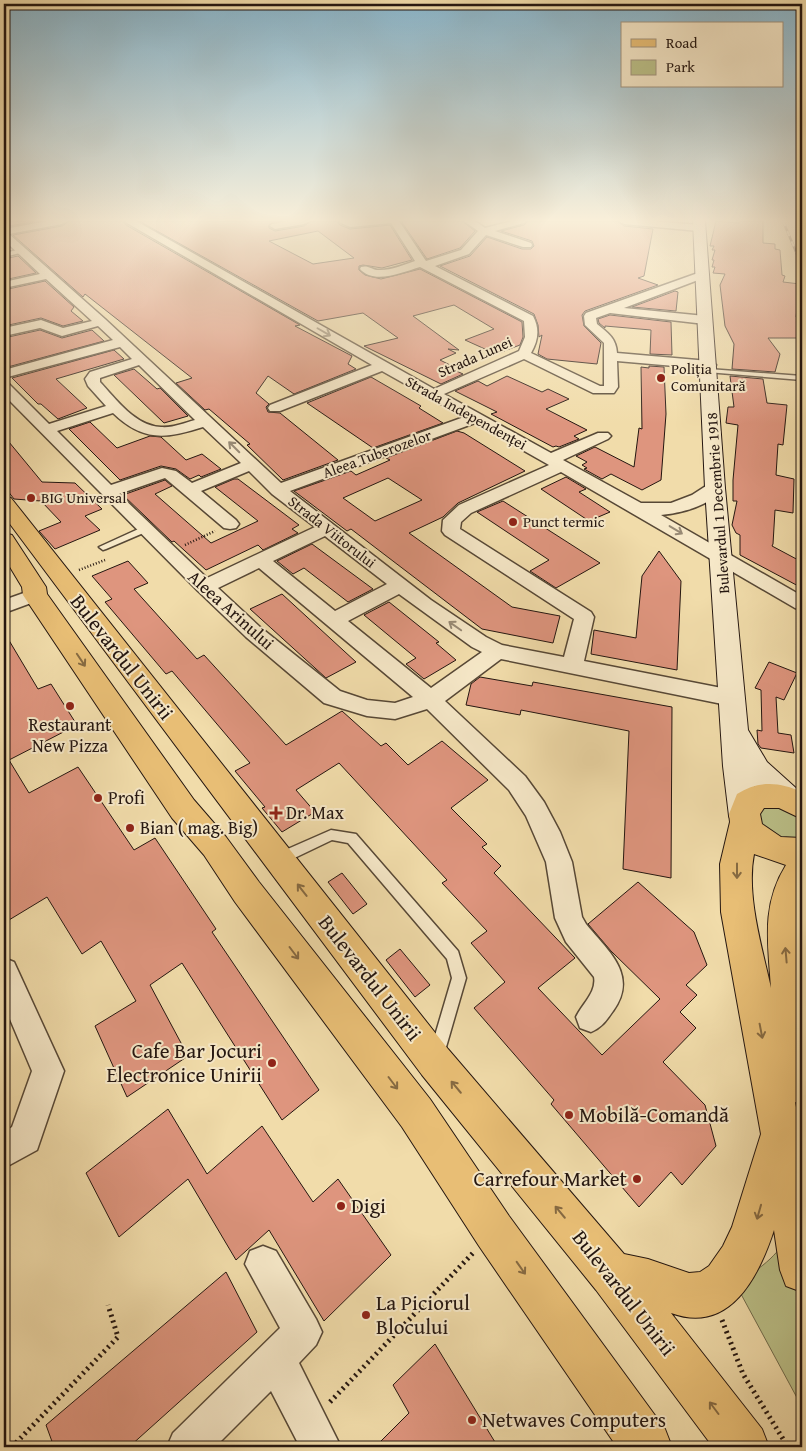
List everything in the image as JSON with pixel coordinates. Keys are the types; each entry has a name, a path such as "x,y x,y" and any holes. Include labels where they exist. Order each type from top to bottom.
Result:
{"main road":[{"name":"Bulevardul 1 Decembrie 1918","path":"703,289 715,488 733,712 744,819 736,864 738,912 781,1131 802,1270"},
{"name":"Bulevardul Unirii","path":"4,502 436,1062 612,1274 744,1447"},
{"name":"Bulevardul Unirii","path":"4,540 34,587 20,601 183,809 215,846 247,892 416,1113 494,1231 639,1440"},
{"name":"Bulevardul 1 Decembrie 1918","path":"733,712 757,770 795,800"},
{"path":"795,800 768,795 753,798 748,803 744,819 750,832 768,847 791,853 802,851"},
{"path":"799,883 785,907 784,929 792,1021 802,1086"},
{"path":"612,1274 642,1280 690,1297 711,1294 730,1278 744,1252 756,1223 781,1131"}],"street":[{"name":"Strada Viitorului","path":"65,289 278,490 400,585 478,642 497,651 573,665 733,712"},
{"name":"Strada Independenței","path":"249,289 554,463 634,506 802,604"},
{"name":"Strada Lunei","path":"433,394 524,354 532,337 533,329 529,319 471,289"},
{"path":"524,354 598,390 609,390 611,387 610,344 607,338 591,325 590,316 664,289"},
{"path":"611,309 705,320"},
{"path":"4,332 41,324 62,332 101,322"},
{"path":"4,374 122,342"},
{"path":"611,356 709,368"},
{"path":"142,360 102,372 92,379 117,407 146,430 161,432 177,430 207,421"},
{"path":"275,408 383,366"},
{"name":"Aleea Arinului","path":"6,391 205,587 253,632 332,697 367,708 396,710 431,700 497,651"},
{"path":"46,430 117,407"},
{"name":"Aleea Tuberozelor","path":"278,490 475,418"},
{"path":"573,665 584,617 544,593 451,531 452,520 465,509 603,436"},
{"path":"190,490 252,464"},
{"path":"108,492 162,473 170,474 230,524"},
{"path":"634,506 654,510 676,508 696,501 715,488"},
{"path":"205,587 327,528"},
{"path":"260,560 431,700 517,783 547,832 559,862 569,918 581,940 607,972 609,981 607,995 591,1017"},
{"path":"333,621 400,585"},
{"path":"4,972 48,1071 26,1138 4,1151"},
{"path":"187,1447 303,1332 264,1264"},
{"path":"276,1359 315,1436"}],"lane":[{"path":"709,368 802,378"},
{"path":"103,547 145,529"},
{"path":"278,859 331,835 352,838 452,956 458,978 436,1062"}],"path":[{"path":"168,552 230,524"},
{"path":"315,1436 494,1231"},
{"path":"711,1294 743,1374 788,1447"},
{"path":"12,1447 118,1336 108,1305"}],"green space":[{"path":"772,805 795,816 801,824 802,830 797,838 792,841 764,832 757,814 760,809"},
{"path":"796,1226 802,1264 802,1407 735,1283 770,1259 783,1245"}],"building":[{"path":"54,289 74,307 71,311 83,321 63,326 41,318 4,326 4,290"},
{"path":"74,289 237,289 300,325 295,326 352,356 348,364 356,369 294,394 268,376 256,393 269,404 266,407 268,412 280,413 338,460 283,480 247,445 250,444 209,409 205,410 176,383 192,378 85,294 83,297"},
{"path":"260,289 458,289 522,322 523,337 520,345 496,354 465,340 494,329 454,305 413,316 459,350 448,349 456,353 440,360 452,366 448,367 463,374 441,384 364,346 398,338 363,313 318,321"},
{"path":"484,289 648,289 585,311 582,315 584,326 601,343 597,364 547,359 538,354 542,335 539,337 538,325 534,314"},
{"path":"720,289 799,289 796,317 802,318 802,338 768,338 780,354 775,372 732,369 734,344 725,326"},
{"path":"675,291 678,292 676,311 632,307"},
{"path":"610,315 671,322 672,355 650,354 651,330 605,326 605,328 599,323 598,319"},
{"path":"40,330 62,338 92,330 104,341 4,368 4,338"},
{"path":"114,350 124,359 56,379 87,408 58,419 41,404 38,404 12,378"},
{"path":"649,366 664,367 666,414 661,480 642,490 611,474 602,479 584,469 587,468 582,465 587,462 576,456 595,447 634,467 639,428 642,429 641,367 649,368"},
{"path":"134,369 157,389 160,388 188,416 164,423 114,375"},
{"path":"507,376 542,392 548,389 569,399 546,409 587,430 574,436 579,439 559,447 553,447 491,414 497,412 455,391 478,381 487,386"},
{"path":"730,376 763,379 767,403 787,405 783,445 778,444 776,475 794,479 793,513 775,510 772,546 802,562 802,588 740,555 740,535 736,533 732,525 737,501 733,501 733,480 738,425 726,423 728,407 734,407"},
{"path":"371,377 421,406 419,408 443,423 373,448 307,403"},
{"path":"90,422 117,448 150,436 161,437 186,460 202,454 221,469 190,479 176,469 161,466 120,480 69,429"},
{"path":"457,431 464,433 525,471 458,503 443,517 409,533 512,607 560,616 553,643 482,629 351,529 347,531 294,491 351,471 356,475 390,460 386,458","holes":["388,478 422,500 375,521 343,498"]},
{"path":"4,436 42,482 75,483 102,509 85,516 100,530 55,549 39,531 61,522 41,501 14,499 4,486"},
{"path":"566,477 586,489 579,492 610,512 589,521 541,489"},
{"path":"238,479 299,525 292,529 298,533 263,550 258,545 206,570 174,541 172,542 123,495 165,480 172,486 155,494 211,543 258,521 215,487"},
{"path":"503,501 600,563 556,588 530,571 549,560 477,512"},
{"path":"312,544 373,589 348,602 304,568 293,574 277,561"},
{"path":"659,551 681,581 677,670 591,654 594,630 636,638 642,576"},
{"path":"128,561 148,583 134,589 197,659 204,655 286,745 342,711 381,746 386,743 408,765 442,741 488,780 451,808 487,844 482,847 501,866 494,873 575,958 538,988 602,1055 660,999 611,951 588,924 638,882 694,932 707,965 686,985 697,995 680,1012 696,1028 663,1062 705,1105 716,1146 682,1185 671,1172 639,1207 551,1104 554,1100 474,1008 505,982 471,943 487,931 442,883 447,880 339,763 296,790 315,812 282,832 262,808 265,807 235,771 250,763 172,671 166,674 105,602 112,599 92,576"},
{"path":"282,594 356,662 326,678 250,609"},
{"path":"389,602 439,642 436,643 456,660 424,679 406,664 416,658 364,615"},
{"path":"4,632 38,689 51,684 77,725 9,760 29,793 78,767 134,850 155,838 216,929 212,932 319,1090 282,1120 182,963 150,985 188,1056 127,1097 95,1026 136,1001 101,941 82,954 47,897 4,923"},
{"path":"769,662 797,673 784,700 776,697 778,733 791,735 794,753 761,748 758,744 757,730 762,731 761,690 755,688"},
{"path":"480,677 532,686 533,682 672,707 671,878 623,869 629,731 521,710 520,715 466,705 471,684"},
{"path":"342,873 367,904 353,914 328,882"},
{"path":"400,949 430,985 415,997 386,960"},
{"path":"168,1109 207,1174 262,1126 313,1202 338,1179 391,1255 324,1321 269,1230 236,1260 188,1179 119,1237 86,1173"},
{"path":"226,1272 257,1332 129,1447 54,1447 46,1425"},
{"path":"435,1344 498,1447 375,1447 409,1413 393,1385"}],"place":[{"name":"Poliția Comunitară","path":"661,378"},
{"name":"BIG Universal","path":"31,498"},
{"name":"Punct termic","path":"513,522"},
{"name":"Restaurant New Pizza","path":"70,706"},
{"name":"Profi","path":"98,798"},
{"name":"Dr. Max","path":"276,813"},
{"name":"Bian ( mag. Big)","path":"130,828"},
{"name":"Cafe Bar Jocuri Electronice Unirii","path":"272,1063"},
{"name":"Mobilă-Comandă","path":"569,1115"},
{"name":"Carrefour Market","path":"637,1179"},
{"name":"Digi","path":"341,1206"},
{"name":"La Piciorul Blocului","path":"366,1315"},
{"name":"Netwaves Computers","path":"472,1420"}]}
